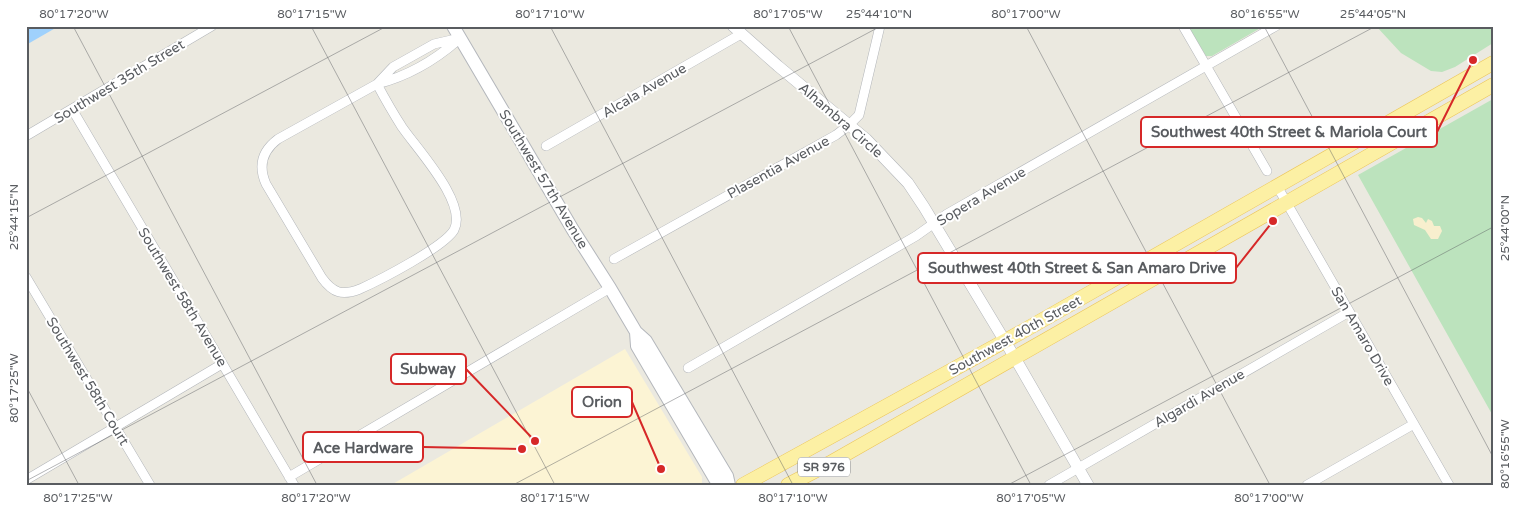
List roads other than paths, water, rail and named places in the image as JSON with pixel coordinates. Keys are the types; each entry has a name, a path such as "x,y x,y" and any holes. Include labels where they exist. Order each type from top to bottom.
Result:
{"main road":[{"name":"Southwest 57th Avenue","path":"453,26 573,230 636,332 646,341 678,393 727,476 728,485"},
{"name":"Southwest 40th Street","path":"743,485 1005,342 1493,63"},
{"name":"Southwest 40th Street","path":"788,485 830,463 1493,85"},
{"name":"Southwest 57th Avenue","path":"636,332 637,346 716,479 722,485"},
{"path":"671,405 676,402 678,393"}],"street":[{"name":"Southwest 35th Street","path":"26,136 212,26"},
{"name":"Plasentia Avenue","path":"614,259 836,135 849,125 859,115 880,26"},
{"path":"1184,26 1267,171"},
{"name":"Sopera Avenue","path":"688,368 916,236 947,214 1276,26"},
{"name":"Alhambra Circle","path":"737,30 866,139 913,190 1015,358 1088,485"},
{"name":"Alcala Avenue","path":"546,146 737,30"},
{"path":"377,84 403,129 433,169 449,195 455,210 455,225 447,238 424,254 360,289 340,293 332,290 322,278 266,184 262,172 262,159 267,148 278,139 377,84 393,67 434,44 460,38"},
{"name":"Southwest 58th Avenue","path":"72,109 292,481"},
{"name":"San Amaro Drive","path":"1277,186 1449,485"},
{"name":"Southwest 58th Court","path":"26,277 150,485"},
{"path":"292,481 610,288"},
{"name":"Algardi Avenue","path":"1049,485 1349,312"},
{"path":"26,480 222,364"},
{"path":"1308,485 1414,424"}],"water":[{"path":"26,26 59,26 26,45"}],"place":[{"name":"Southwest 40th Street & Mariola Court","path":"1473,60"},
{"name":"Southwest 40th Street & San Amaro Drive","path":"1273,221"},
{"name":"Subway","path":"535,441"},
{"name":"Ace Hardware","path":"522,449"},
{"name":"Orion","path":"661,469"}]}
